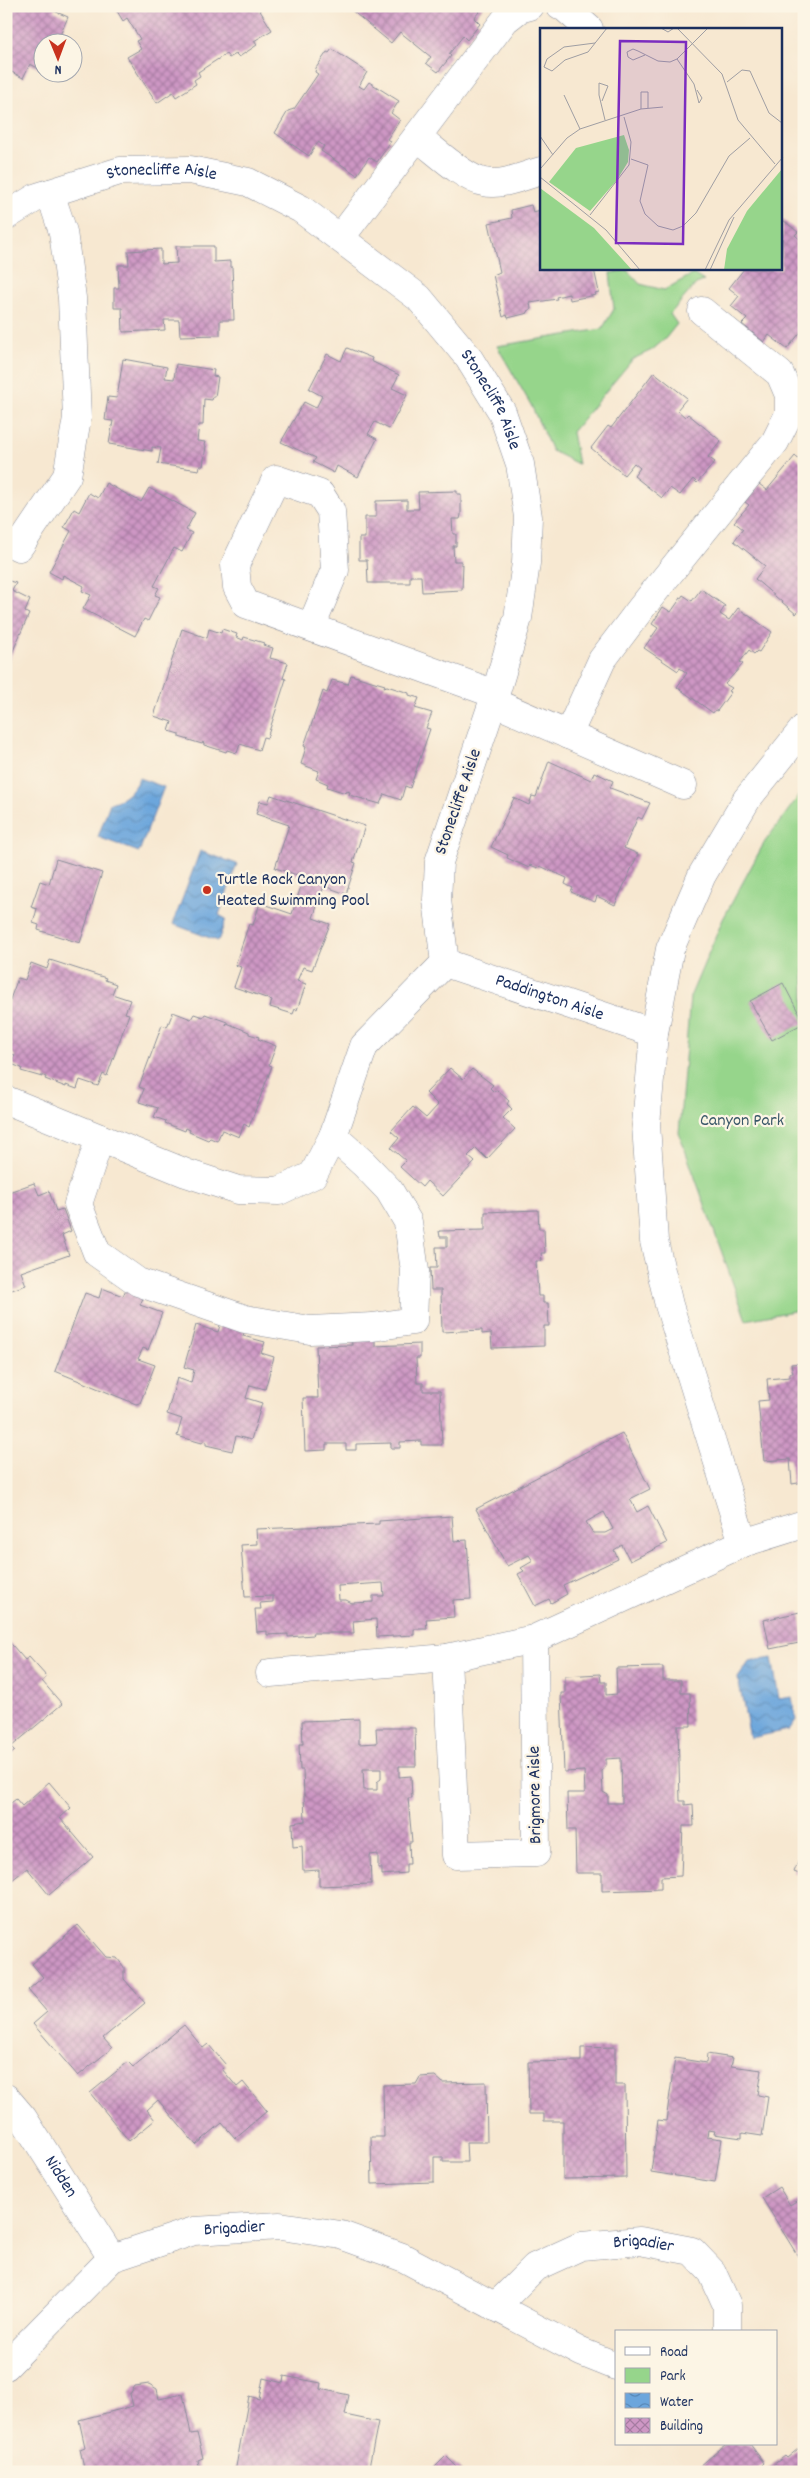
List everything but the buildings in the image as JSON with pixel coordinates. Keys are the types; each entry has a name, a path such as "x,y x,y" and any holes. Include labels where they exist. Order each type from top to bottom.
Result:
{"street":[{"path":"341,237 506,20 519,9 530,6"},
{"path":"560,6 564,7 588,28"},
{"path":"417,137 470,176 484,182 500,182 540,171"},
{"name":"Stonecliffe Aisle","path":"6,216 36,198 120,171 190,170 248,182 301,209 341,237 419,298 468,357 502,412 520,464 528,516 526,563 518,618 494,698 438,862 437,900 445,963"},
{"path":"6,541 19,547 67,476 77,418 72,298 62,232 50,193"},
{"path":"568,735 602,660 642,607 775,442 789,414 789,395 780,374 702,311"},
{"path":"311,627 335,570 331,511 320,494 276,479 235,565 237,587 246,604 311,627 494,698 568,735 683,786"},
{"path":"743,1543 669,1305 654,1241 646,1125 654,1032 670,949 702,875 747,799 804,728"},
{"path":"6,1100 186,1173 238,1190 279,1191 313,1175 333,1136 364,1046 445,963"},
{"name":"Paddington Aisle","path":"445,963 654,1032"},
{"path":"100,1138 78,1204 97,1252 138,1282 245,1319 310,1330 373,1328 414,1321 415,1271 408,1222 389,1190 333,1136"},
{"path":"270,1673 447,1658 534,1639 743,1543 804,1524"},
{"name":"Brigmore Aisle","path":"447,1658 456,1856 536,1853 534,1639"},
{"name":"Nidden","path":"6,2098 23,2118 112,2258"},
{"name":"Brigadier","path":"6,2366 112,2258 194,2231 280,2226 341,2235 402,2257 581,2352 615,2366"},
{"name":"Brigadier","path":"495,2307 535,2267 581,2246 640,2241 692,2251 699,2258 712,2272 727,2305 727,2330"}],"green space":[{"path":"627,270 640,284 664,290 693,274 704,281 696,284 670,314 677,324 665,339 652,350 633,359 572,432 578,464 552,451 531,405 497,346 602,329 614,309 610,273"},
{"name":"Canyon Park","path":"804,789 804,1309 746,1320 679,1133 690,997 723,919 764,843"}],"water":[{"path":"139,778 164,787 139,852 98,837 110,803 128,794"},
{"name":"Turtle Rock Canyon Heated Swimming Pool","path":"200,851 237,864 219,915 226,919 218,941 173,924"},
{"path":"772,1658 779,1699 792,1697 796,1720 789,1730 750,1738 738,1678 749,1662"}],"place":[{"name":"Turtle Rock Canyon Heated Swimming Pool","path":"207,890"}]}
